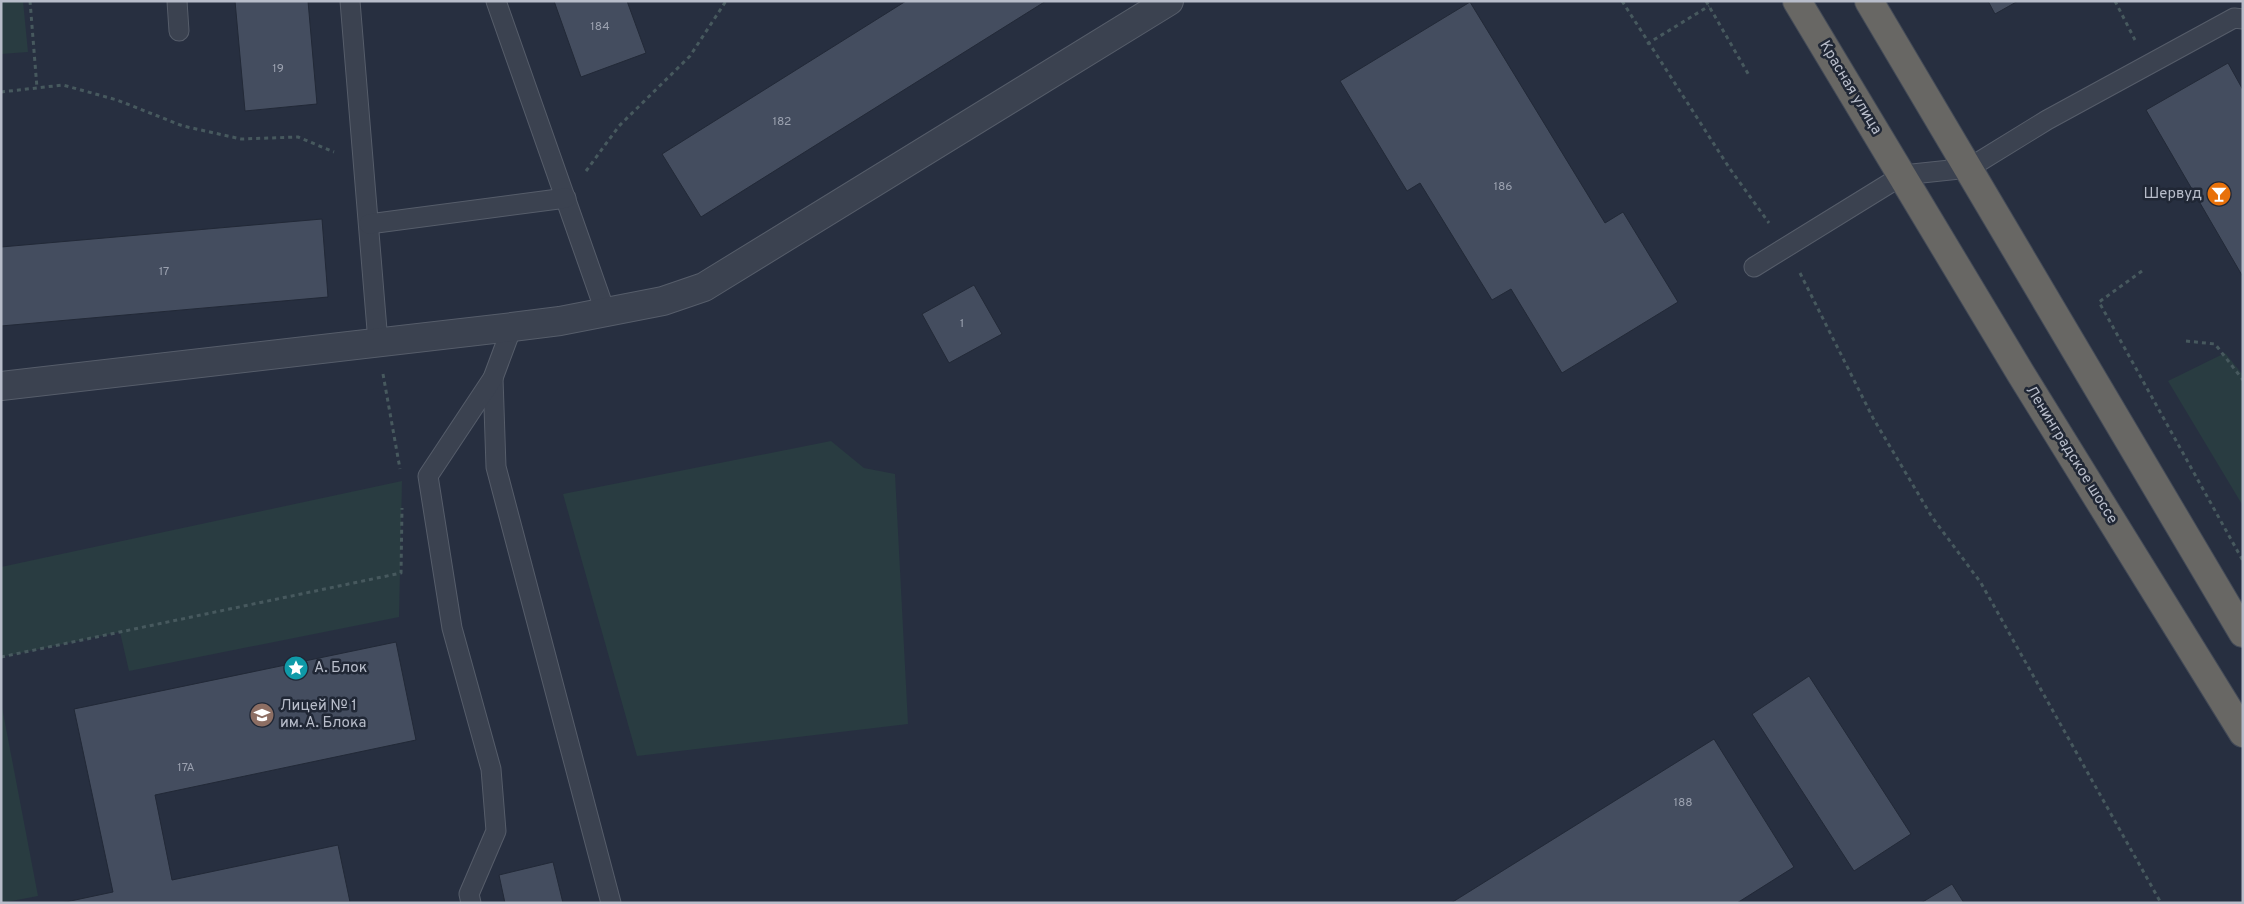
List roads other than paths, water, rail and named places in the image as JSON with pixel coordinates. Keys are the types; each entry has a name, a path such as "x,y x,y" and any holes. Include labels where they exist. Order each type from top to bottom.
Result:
{"highway":[{"name":"Красная улица","path":"1797,1 1902,175"},
{"path":"1869,1 2243,633"},
{"name":"Ленинградское шоссе","path":"1902,175 2021,374 2243,733"}],"street":[{"path":"1,386 560,321 663,301 704,287 1169,1"}],"lane":[{"path":"177,1 179,31"},
{"path":"350,1 378,342"},
{"path":"496,1 605,311"},
{"path":"1754,268 1902,175 1969,168 2047,120 2234,18 2243,19"},
{"path":"369,224 566,198"},
{"path":"471,903 469,894 496,831 491,769 452,628 428,476 493,378 512,327"},
{"path":"493,378 496,467 611,903"}],"place":[{"name":"Шервуд","path":"2219,194"},
{"name":"А. Блок","path":"296,668"},
{"name":"Лицей № 1 им. А. Блока","path":"262,715"}]}
